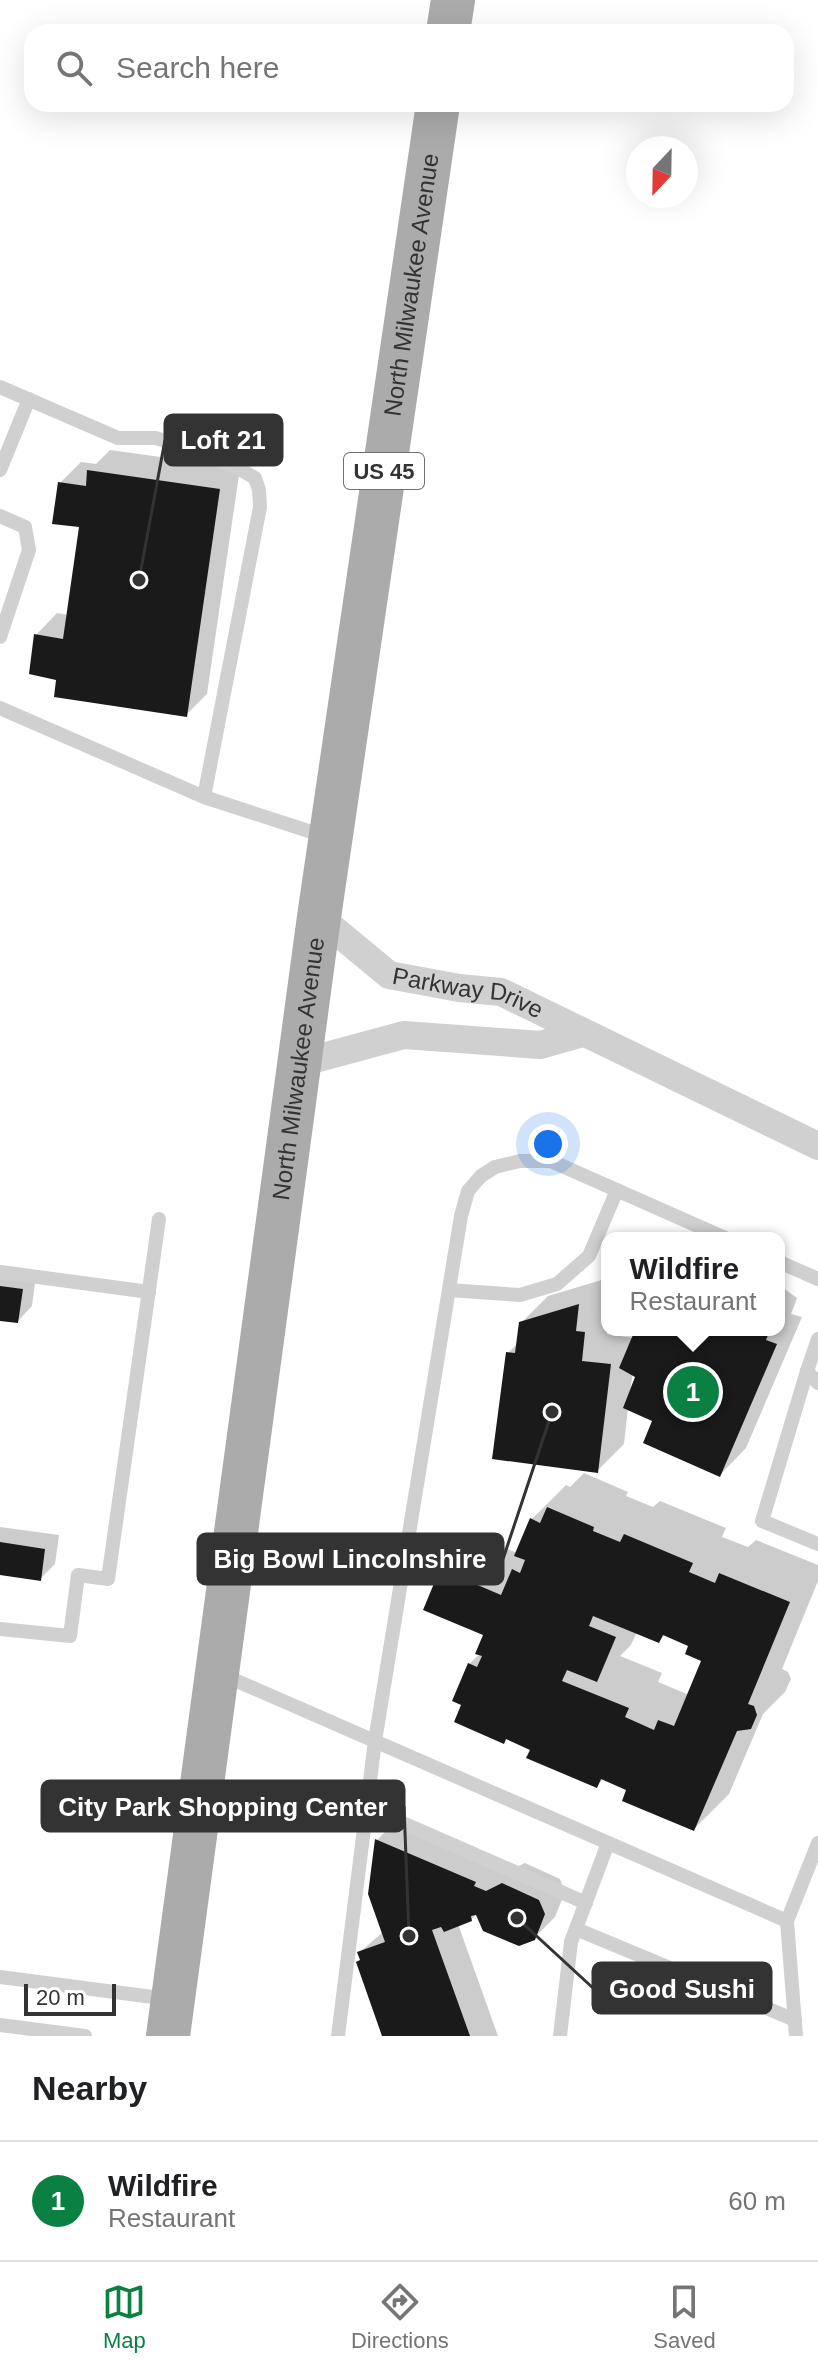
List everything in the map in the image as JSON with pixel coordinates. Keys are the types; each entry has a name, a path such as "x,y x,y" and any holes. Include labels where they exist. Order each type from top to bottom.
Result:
{"main road":[{"path":"449,24 453,0"},
{"name":"North Milwaukee Avenue","path":"170,2018 319,917 437,112"}],"street":[{"name":"Parkway Drive","path":"319,917 389,975 501,992 818,1146"},
{"name":"Parkway Drive","path":"300,1063 404,1035 540,1045 583,1033"}],"lane":[{"path":"0,387 118,438 156,438 236,467 255,478 260,507 204,797"},
{"path":"0,470 29,399"},
{"path":"0,516 25,527 29,550 0,637"},
{"path":"0,708 204,797 331,838"},
{"path":"338,2036 375,1741 461,1216 468,1191 481,1176 495,1167 520,1161 551,1161 712,1232"},
{"path":"449,1290 520,1295 557,1284 589,1256 617,1190"},
{"path":"0,1629 70,1636 78,1575 108,1579 159,1219"},
{"path":"785,1265 818,1279"},
{"path":"1,1272 149,1292"},
{"path":"818,1339 762,1521 818,1544"},
{"path":"807,1371 818,1383"},
{"path":"217,1672 787,1921"},
{"path":"366,1807 586,1903"},
{"path":"560,2036 567,1962 608,1843"},
{"path":"796,2036 787,1921 818,1843"},
{"path":"576,1929 795,2020"},
{"path":"0,1977 170,2018"},
{"path":"0,2025 85,2036"}],"building":[{"path":"87,470 220,489 187,717 54,697 56,680 29,674 34,634 63,639 79,527 52,524 58,482 86,486"},
{"path":"0,1286 23,1289 18,1323 0,1321"},
{"path":"579,1304 576,1331 585,1332 582,1361 611,1364 598,1473 492,1459 506,1352 515,1353 519,1322"},
{"path":"632,1336 768,1336 766,1340 777,1344 720,1477 643,1443 652,1421 623,1408 635,1377 619,1368"},
{"path":"547,1507 620,1542 624,1534 693,1563 689,1572 715,1583 719,1573 790,1602 748,1704 754,1706 757,1715 751,1729 737,1731 694,1831 622,1801 626,1790 601,1779 597,1788 526,1758 530,1750 506,1739 504,1744 454,1722 461,1705 452,1701 468,1663 477,1667 482,1656 475,1654 483,1635 423,1610 440,1569 501,1595 512,1569 520,1573 525,1560 514,1556 530,1518 540,1523","holes":["593,1616 659,1643 663,1635 688,1646 685,1654 701,1661 674,1726 658,1720 654,1730 625,1717 629,1708 562,1681 567,1670 597,1682 616,1637 589,1626"]},
{"path":"0,1542 45,1549 41,1581 0,1575"},
{"path":"375,1839 476,1882 474,1886 486,1891 502,1883 539,1900 545,1914 535,1940 519,1946 483,1931 476,1915 471,1916 472,1921 444,1932 441,1927 432,1930 470,2036 382,2036 356,1962 360,1960 357,1952 385,1942 368,1894"}],"place":[{"name":"Loft 21","path":"139,580"},
{"name":"Wildfire","path":"693,1392"},
{"name":"Big Bowl Lincolnshire","path":"552,1412"},
{"name":"Good Sushi","path":"517,1918"},
{"name":"City Park Shopping Center","path":"409,1936"}]}
